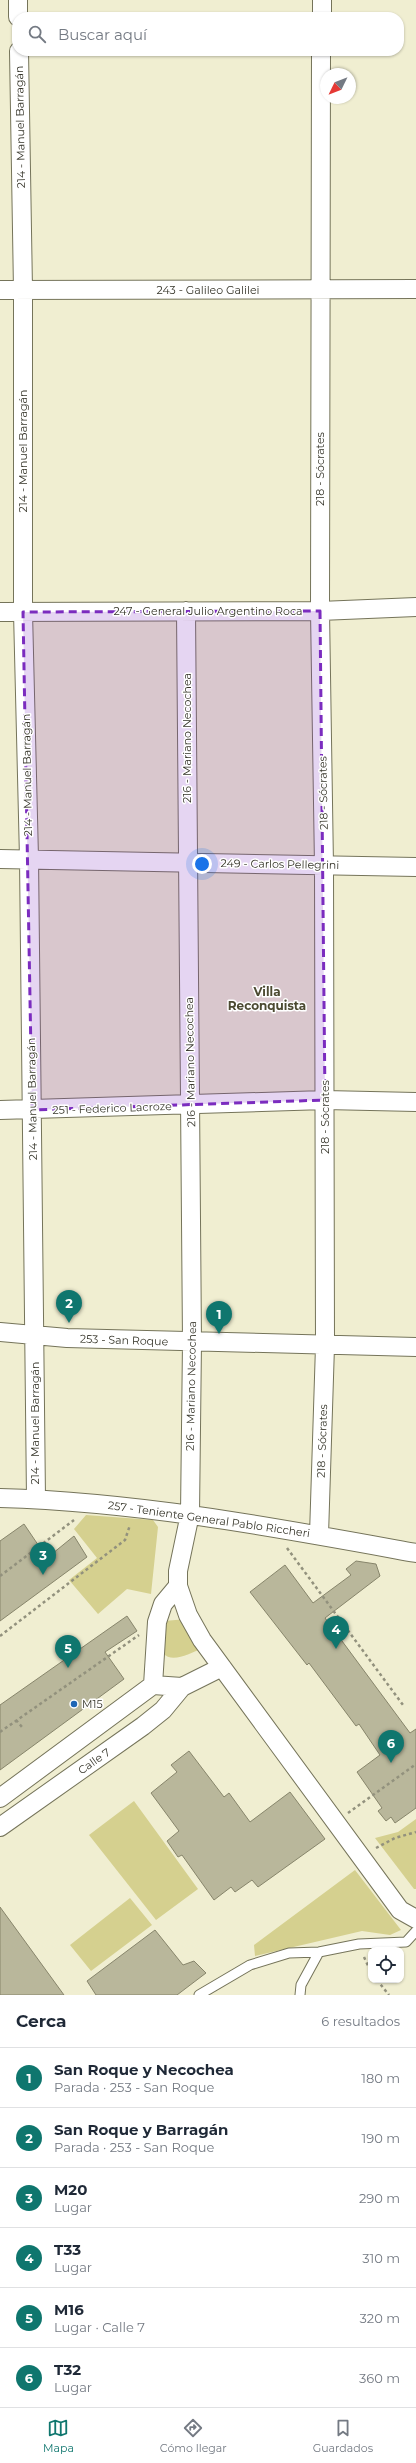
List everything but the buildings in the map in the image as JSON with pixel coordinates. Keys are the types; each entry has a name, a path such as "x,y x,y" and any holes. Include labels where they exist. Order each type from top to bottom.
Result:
{"street":[{"path":"18,0 18,12"},
{"path":"322,0 322,12"},
{"name":"214 - Manuel Barragán","path":"18,56 23,290 23,612 29,858 36,1499"},
{"name":"218 - Sócrates","path":"319,1535 324,1346 325,1100 324,866 320,611 322,56"},
{"name":"243 - Galileo Galilei","path":"0,290 416,289"},
{"name":"247 - General Julio Argentino Roca","path":"0,612 320,611 416,608"},
{"name":"216 - Mariano Necochea","path":"178,1586 178,1571 190,1514 192,1342 186,611"},
{"name":"249 - Carlos Pellegrini","path":"0,859 29,858 416,867"},
{"name":"251 - Federico Lacroze","path":"0,1110 325,1100 416,1102"},
{"name":"253 - San Roque","path":"0,1332 192,1342 324,1346 416,1346"},
{"name":"257 - Teniente General Pablo Riccheri","path":"0,1498 97,1503 190,1514 319,1535 416,1554"},
{"path":"153,1685 157,1622 163,1604 178,1586"},
{"path":"178,1586 188,1615 202,1640 400,1910 415,1921"},
{"name":"Calle 7","path":"0,1828 143,1726 163,1710 182,1687 222,1667"},
{"path":"0,1798 153,1685 182,1687"}],"lane":[{"path":"199,1995 250,1965 289,1954 319,1952 359,1944 406,1942 415,1921"},
{"path":"300,1995 301,1985 319,1952"}],"path":[{"path":"0,1576 97,1503"},
{"path":"0,1636 125,1540 135,1507"},
{"path":"272,1528 403,1705"},
{"path":"0,1732 157,1622"},
{"path":"16,1720 22,1727"},
{"path":"336,1823 363,1800 416,1764"},
{"path":"360,1855 395,1838 416,1832"},
{"path":"379,1983 389,1995"}],"highlighted area":[{"path":"320,611 325,1100 32,1110 23,612"}],"shaded area":[{"path":"86,1515 153,1520 158,1527 151,1594 127,1589 98,1614 69,1580 97,1558 74,1529"},
{"path":"187,1619 201,1649 181,1657 171,1658 163,1653 164,1621"},
{"path":"134,1801 198,1889 156,1920 89,1835"},
{"path":"416,1819 416,1889 414,1889 375,1838 398,1832"},
{"path":"355,1870 401,1930 390,1935 362,1931 255,1956 254,1945"},
{"path":"130,1898 152,1925 91,1971 70,1945"}],"place":[{"name":"San Roque y Barragán","path":"69,1323"},
{"name":"San Roque y Necochea","path":"219,1334"},
{"name":"M20","path":"43,1575"},
{"name":"T33","path":"336,1649"},
{"name":"M16","path":"68,1668"},
{"name":"M15","path":"74,1704"},
{"name":"T32","path":"391,1763"}],"district":[{"name":"Villa Reconquista","path":"267,999"}]}
